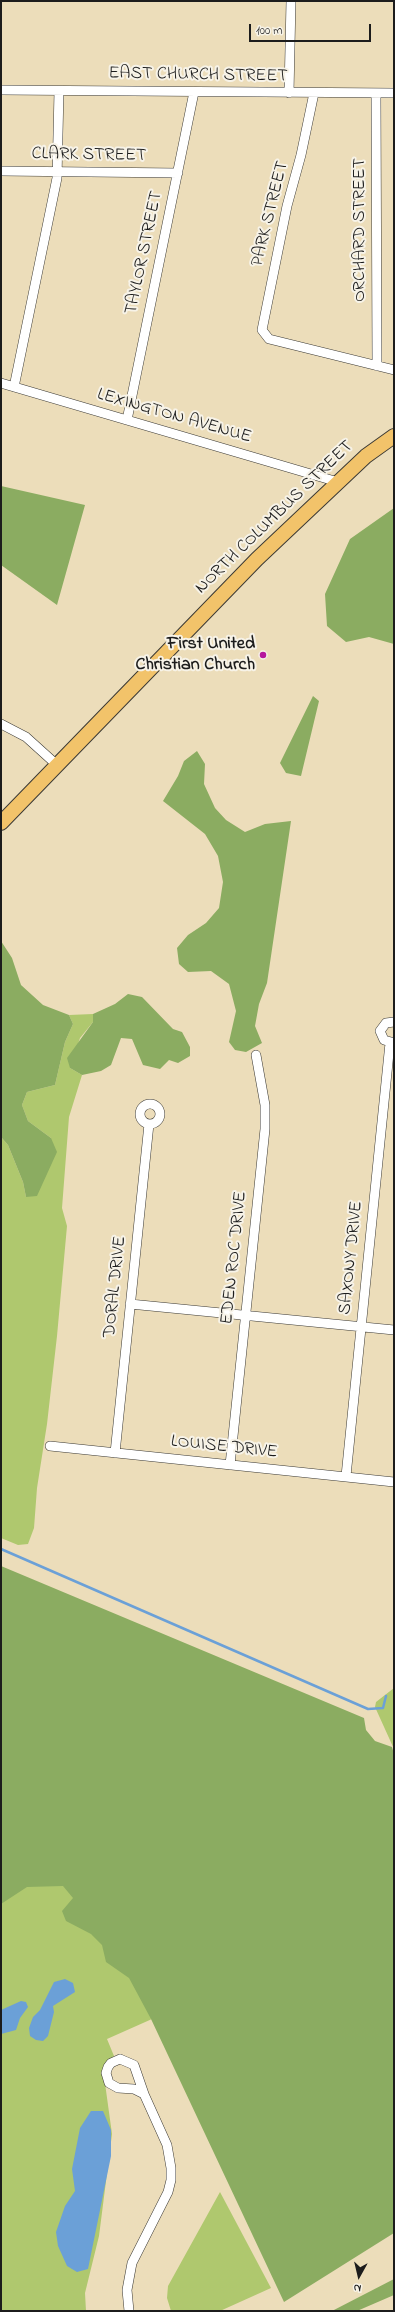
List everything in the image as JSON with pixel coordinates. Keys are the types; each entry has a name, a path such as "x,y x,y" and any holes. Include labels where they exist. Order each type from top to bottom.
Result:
{"main road":[{"name":"NORTH COLUMBUS STREET","path":"1,823 256,559 366,456 394,436"}],"street":[{"path":"289,93 291,1"},
{"name":"EAST CHURCH STREET","path":"1,90 394,93"},
{"path":"14,387 58,172 59,91"},
{"name":"TAYLOR STREET","path":"127,420 194,92"},
{"name":"PARK STREET","path":"314,93 262,326 263,334 269,339 377,366"},
{"name":"ORCHARD STREET","path":"376,93 377,366"},
{"name":"CLARK STREET","path":"1,171 178,173"},
{"path":"377,366 394,370"},
{"name":"LEXINGTON AVENUE","path":"1,383 338,482"},
{"path":"1,724 26,737 57,765"},
{"name":"SAXONY DRIVE","path":"346,1476 392,1043 384,1040 380,1031 386,1023 394,1022"},
{"name":"EDEN ROC DRIVE","path":"230,1465 266,1112 256,1055"},
{"name":"DORAL DRIVE","path":"115,1453 149,1124"},
{"path":"130,1304 394,1330"},
{"name":"LOUISE DRIVE","path":"50,1446 394,1482"},
{"path":"129,2311 127,2290 132,2263 168,2192 171,2180 171,2168 167,2145 144,2094 134,2065 120,2059 110,2063 106,2072 107,2078 113,2086 134,2089 144,2094"}],"green space":[{"path":"1,486 85,505 57,605 1,565"},
{"path":"394,508 394,644 369,637 346,642 327,626 325,594 350,539"},
{"path":"313,696 319,701 301,776 286,773 280,763"},
{"path":"197,751 205,764 204,784 215,808 226,820 245,832 265,824 291,821 267,983 259,1004 255,1026 262,1043 246,1052 235,1050 229,1042 236,1011 229,984 211,971 188,972 179,964 177,948 188,935 206,923 219,908 223,882 218,856 205,834 163,801 178,776 184,761"},
{"path":"1,941 12,958 21,985 43,1005 69,1015 73,1024 65,1042 55,1085 27,1092 22,1105 28,1121 51,1138 57,1152 37,1196 26,1197 23,1182 8,1145 1,1137"},
{"path":"128,994 142,997 173,1029 182,1032 190,1047 190,1056 178,1063 169,1060 160,1069 143,1065 132,1039 121,1038 111,1065 101,1071 82,1075 70,1068 67,1058 93,1022 93,1014 115,1004"},
{"path":"93,1014 93,1022 80,1038 70,1068 82,1075 69,1117 62,1208 67,1226 57,1336 47,1424 37,1488 34,1528 28,1544 18,1545 1,1538 1,1137 8,1145 23,1182 26,1197 51,1138 28,1121 22,1105 27,1092 55,1085 65,1042 73,1024 69,1015"},
{"path":"1,1566 364,1718 366,1730 375,1741 392,1747 394,1754 394,2233 284,2302 151,2019 129,1978 106,1962 102,1945 91,1934 66,1921 62,1911 73,1898 63,1886 27,1887 1,1904"},
{"path":"394,1688 394,1749 375,1707 376,1702"},
{"path":"81,1860 152,2019 107,2039 114,2056 110,2059 104,2076 112,2134 99,2236 85,2293 86,2311 1,2311 1,1896"},
{"path":"220,2192 271,2288 220,2311 171,2311 167,2298 168,2286"},
{"path":"394,2279 394,2295 357,2311 332,2311"}],"water":[{"path":"65,1979 73,1983 75,1992 53,2006 54,2012 48,2036 43,2041 36,2040 30,2036 29,2028 33,2017 40,2010 54,1982"},
{"path":"21,2001 26,2002 28,2007 20,2018 16,2030 1,2034 1,2010"},
{"path":"91,2111 103,2111 111,2130 111,2156 88,2269 77,2272 67,2266 58,2246 56,2232 65,2206 75,2191 72,2169 80,2128"}],"waterway":[{"path":"1,1549 368,1709 383,1708 386,1696"}],"place":[{"name":"First United Christian Church","path":"263,655"}]}
